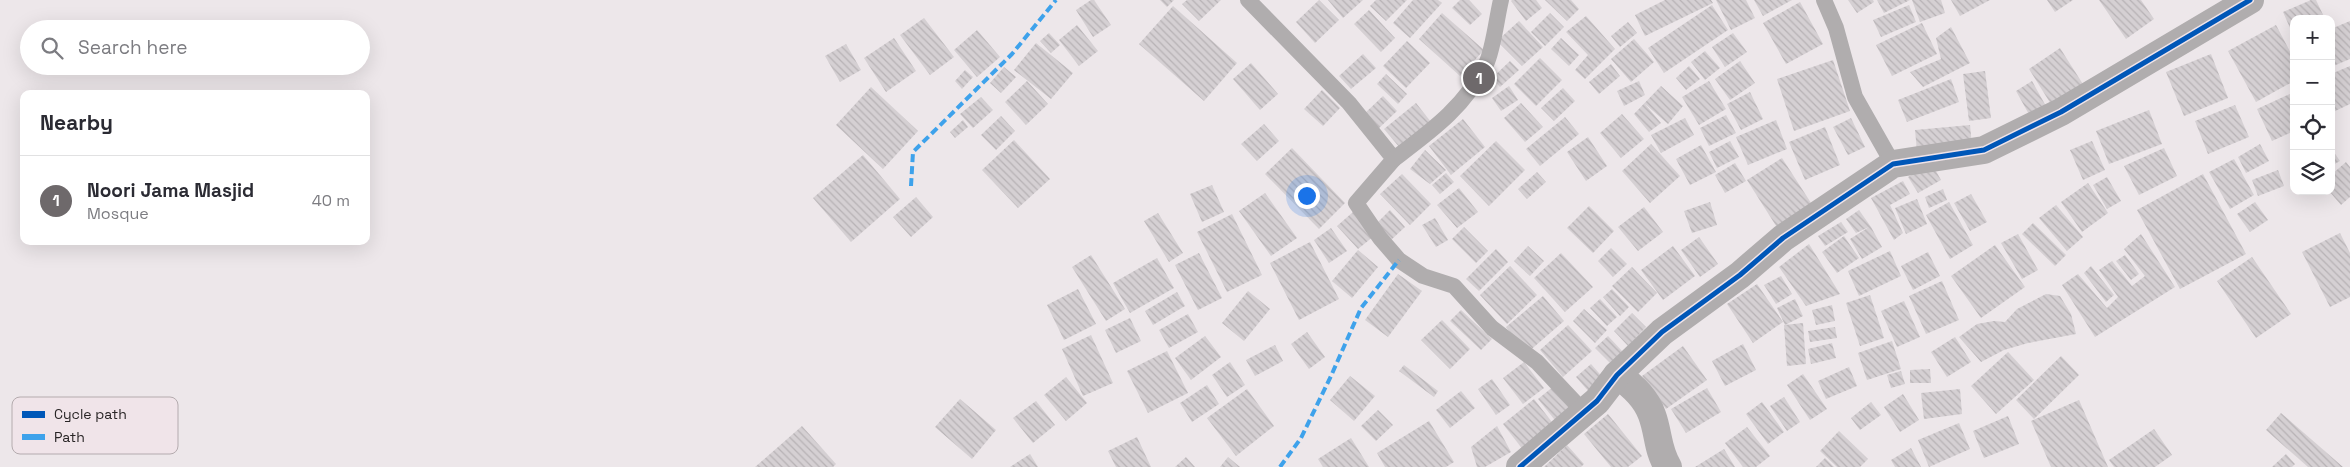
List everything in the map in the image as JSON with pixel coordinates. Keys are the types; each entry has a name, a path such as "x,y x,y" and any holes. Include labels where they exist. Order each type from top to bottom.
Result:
{"street":[{"path":"1520,467 1597,401 1618,375 1662,332 1740,275 1783,238 1893,164 1984,150 2061,112 2250,0"},
{"path":"1618,375 1634,386 1652,414 1660,454 1668,467"}],"lane":[{"path":"1248,0 1349,102 1394,159"},
{"path":"1501,0 1487,62 1470,91 1437,128 1394,159 1356,203 1380,238 1399,260 1423,276 1454,286 1492,328 1537,362 1584,412"},
{"path":"1824,0 1836,28 1855,97 1893,164"}],"building":[{"path":"1094,0 1111,25 1093,37 1076,10"},
{"path":"1160,0 1174,0 1167,7"},
{"path":"1187,0 1221,0 1199,21 1182,4"},
{"path":"1319,0 1339,20 1315,43 1296,22"},
{"path":"1328,0 1363,0 1343,18"},
{"path":"1376,0 1407,0 1386,21 1370,6"},
{"path":"1413,0 1438,0 1442,3 1410,38 1393,23"},
{"path":"1460,0 1469,0 1482,14 1470,25 1452,8"},
{"path":"1512,0 1536,0 1542,8 1526,21"},
{"path":"1545,0 1571,0 1579,9 1567,21"},
{"path":"1665,0 1711,0 1713,3 1645,36 1635,15"},
{"path":"1716,0 1746,0 1755,18 1731,30"},
{"path":"1754,0 1792,0 1763,16"},
{"path":"1848,0 1873,0 1874,2 1857,13"},
{"path":"1877,0 1910,0 1884,13"},
{"path":"1912,0 1941,0 1945,13 1920,22"},
{"path":"1951,0 1990,0 1960,16"},
{"path":"2047,0 2073,0 2055,12"},
{"path":"2099,0 2141,0 2154,19 2126,39"},
{"path":"2311,0 2316,0 2323,15 2290,15 2290,28 2283,12"},
{"path":"1800,2 1823,44 1786,64 1763,23"},
{"path":"1712,5 1728,30 1664,73 1648,48"},
{"path":"1909,5 1916,22 1881,37 1873,20"},
{"path":"1173,6 1237,63 1204,101 1139,44"},
{"path":"1369,10 1395,38 1381,52 1354,24"},
{"path":"1442,13 1484,50 1460,76 1419,39"},
{"path":"1550,13 1564,27 1545,46 1531,32"},
{"path":"1586,16 1615,49 1585,79 1575,70 1588,55 1566,32"},
{"path":"924,18 954,57 930,75 900,35"},
{"path":"1519,21 1543,47 1522,66 1497,41"},
{"path":"2350,21 2350,59 2335,65 2335,60 2335,27"},
{"path":"1628,22 1637,33 1620,47 1611,36"},
{"path":"1922,23 1937,54 1892,76 1876,45"},
{"path":"1077,25 1098,51 1079,66 1059,40"},
{"path":"2276,25 2290,51 2290,83 2256,102 2228,51"},
{"path":"1951,27 1970,63 1923,87 1910,72 1941,59 1936,38"},
{"path":"977,30 1000,57 977,77 954,50"},
{"path":"1049,33 1060,45 1051,53 1040,41"},
{"path":"1733,33 1747,52 1725,67 1712,47"},
{"path":"894,38 916,71 886,92 864,58"},
{"path":"1561,38 1579,55 1569,66 1551,49"},
{"path":"1634,39 1654,62 1631,82 1611,59"},
{"path":"1407,41 1430,63 1406,88 1383,66"},
{"path":"1036,43 1073,73 1051,99 1014,70"},
{"path":"846,44 861,70 840,82 825,56"},
{"path":"2060,48 2086,89 2054,109 2029,69"},
{"path":"1705,51 1720,68 1705,80 1691,62"},
{"path":"1363,54 1376,68 1351,89 1339,76"},
{"path":"2211,54 2228,98 2184,116 2166,72"},
{"path":"1540,58 1562,80 1536,106 1514,84"},
{"path":"1833,60 1850,111 1794,131 1777,79"},
{"path":"1510,61 1519,70 1500,87 1492,78"},
{"path":"1740,61 1755,83 1730,100 1715,79"},
{"path":"1251,63 1278,94 1260,110 1233,79"},
{"path":"1611,64 1620,76 1599,94 1589,82"},
{"path":"1689,66 1700,79 1686,90 1676,78"},
{"path":"2350,66 2350,104 2335,111 2335,105 2335,72"},
{"path":"1004,67 1016,77 1001,93 990,83"},
{"path":"965,70 973,77 962,89 955,81"},
{"path":"1985,71 1991,118 1969,121 1963,74"},
{"path":"1386,74 1407,94 1398,104 1377,84"},
{"path":"1951,79 1959,102 1907,122 1898,100"},
{"path":"1027,81 1048,104 1026,125 1005,102"},
{"path":"1639,81 1645,95 1624,106 1617,91"},
{"path":"1709,81 1726,109 1699,125 1682,97"},
{"path":"2032,81 2047,108 2031,118 2016,91"},
{"path":"1509,86 1518,100 1501,111 1492,98"},
{"path":"1661,86 1683,106 1668,124 1645,104 1661,123 1649,132 1634,114"},
{"path":"871,87 918,131 883,169 836,125"},
{"path":"1563,88 1575,101 1554,121 1541,108"},
{"path":"1322,90 1340,108 1323,126 1304,109"},
{"path":"1750,92 1763,119 1741,130 1727,104"},
{"path":"2290,94 2290,133 2272,141 2257,109"},
{"path":"1383,96 1397,111 1377,130 1363,115"},
{"path":"981,97 993,110 973,128 960,114"},
{"path":"1416,103 1431,122 1400,148 1384,129"},
{"path":"1521,103 1543,127 1525,142 1504,118"},
{"path":"2235,105 2249,137 2208,154 2195,121"},
{"path":"2149,110 2162,144 2109,164 2096,131"},
{"path":"1622,114 1644,139 1621,158 1600,133"},
{"path":"1726,115 1736,133 1709,146 1700,128"},
{"path":"1001,116 1015,131 996,150 981,135"},
{"path":"1565,117 1579,134 1540,166 1526,149"},
{"path":"1685,118 1694,135 1661,153 1651,135"},
{"path":"1851,118 1865,147 1848,155 1833,127"},
{"path":"1463,119 1485,147 1451,175 1429,146"},
{"path":"963,120 968,127 955,138 950,132"},
{"path":"1776,120 1787,149 1748,165 1736,137"},
{"path":"1264,124 1279,141 1257,161 1241,144"},
{"path":"1970,125 1972,146 1917,151 1915,130"},
{"path":"1825,127 1840,165 1805,180 1789,142"},
{"path":"1588,137 1607,166 1586,181 1567,152"},
{"path":"1014,140 1050,179 1018,208 982,170"},
{"path":"1496,141 1525,170 1489,206 1460,176"},
{"path":"1730,141 1739,157 1717,168 1709,152"},
{"path":"2092,141 2105,170 2083,180 2070,150"},
{"path":"1651,144 1680,176 1650,203 1622,171"},
{"path":"2260,144 2269,161 2246,173 2238,157"},
{"path":"1701,145 1716,172 1690,185 1676,159"},
{"path":"1292,148 1345,203 1319,229 1265,174"},
{"path":"2164,148 2177,176 2139,195 2124,166"},
{"path":"1425,150 1446,170 1430,184 1410,169"},
{"path":"2335,154 2340,161 2335,164"},
{"path":"863,155 900,199 851,242 813,198"},
{"path":"1782,158 1813,206 1778,229 1747,180"},
{"path":"2234,159 2254,195 2230,209 2209,172"},
{"path":"2346,162 2350,167 2350,197 2341,205 2332,195 2335,195 2335,172"},
{"path":"1735,163 1746,181 1725,193 1715,175"},
{"path":"1932,164 1941,180 1918,193 1908,177"},
{"path":"2278,170 2284,186 2258,196 2252,180"},
{"path":"1537,172 1546,182 1527,199 1518,189"},
{"path":"1446,173 1454,182 1440,194 1432,185"},
{"path":"1402,174 1431,204 1410,225 1380,194"},
{"path":"2203,174 2246,254 2180,289 2137,210"},
{"path":"2107,177 2121,201 2107,209 2093,185"},
{"path":"1903,181 1910,194 1890,205 1903,233 1894,240 1871,198"},
{"path":"2088,183 2108,213 2082,232 2061,202"},
{"path":"1212,185 1224,212 1202,222 1190,194"},
{"path":"1459,188 1478,212 1457,228 1437,205"},
{"path":"1943,189 1947,200 1929,208 1925,197"},
{"path":"1265,193 1297,238 1271,256 1239,211"},
{"path":"1971,194 1987,222 1970,231 1954,203"},
{"path":"916,197 933,217 911,237 893,217"},
{"path":"1917,199 1927,224 1906,234 1895,208"},
{"path":"1710,202 1717,225 1692,233 1684,211"},
{"path":"1949,202 1973,245 1950,259 1926,215"},
{"path":"2255,202 2268,220 2250,232 2237,214"},
{"path":"2056,205 2083,237 2067,251 2039,218"},
{"path":"1589,206 1614,231 1593,253 1567,228"},
{"path":"1644,207 1663,232 1638,251 1618,227"},
{"path":"1390,210 1405,227 1391,240 1376,224"},
{"path":"1859,210 1882,247 1862,259 1850,239 1869,227 1856,233 1846,219"},
{"path":"1353,212 1374,236 1358,249 1337,226"},
{"path":"1158,213 1183,253 1169,262 1144,221"},
{"path":"1232,214 1262,275 1227,292 1197,232"},
{"path":"1435,218 1448,240 1436,247 1422,225"},
{"path":"1841,222 1848,232 1825,246 1818,236"},
{"path":"2033,223 2066,255 2055,266 2022,234"},
{"path":"1464,227 1488,251 1476,263 1452,239"},
{"path":"1331,228 1347,251 1329,263 1314,240"},
{"path":"2340,233 2350,253 2350,297 2330,307 2302,252"},
{"path":"2018,234 2038,270 2022,279 2001,243"},
{"path":"2141,234 2175,287 2095,337 2062,285 2078,274 2107,308 2118,297 2099,270 2112,261 2132,286 2145,276 2124,249"},
{"path":"1844,236 1859,258 1837,273 1822,252"},
{"path":"1699,237 1718,264 1700,277 1681,250"},
{"path":"1310,242 1339,299 1299,320 1270,263"},
{"path":"1809,244 1840,294 1806,306 1779,267"},
{"path":"1995,245 2025,287 1981,318 1951,276"},
{"path":"1528,246 1544,261 1530,276 1514,261"},
{"path":"1673,246 1695,276 1663,300 1641,270"},
{"path":"1611,248 1627,264 1613,277 1598,261"},
{"path":"1496,249 1508,262 1479,291 1466,279"},
{"path":"1358,250 1378,267 1352,298 1332,281"},
{"path":"1890,251 1901,276 1859,296 1848,271"},
{"path":"1928,252 1940,276 1913,290 1901,266"},
{"path":"1199,253 1222,298 1198,310 1175,265"},
{"path":"1561,253 1593,287 1565,312 1534,278"},
{"path":"1091,255 1125,309 1106,321 1072,267"},
{"path":"2125,255 2139,274 2131,280 2116,261"},
{"path":"2252,257 2291,314 2256,338 2217,281"},
{"path":"1157,258 1174,288 1130,313 1113,283"},
{"path":"1510,266 1537,295 1507,324 1480,295"},
{"path":"2091,266 2114,295 2106,302 2084,273"},
{"path":"1632,267 1657,293 1638,312 1612,286"},
{"path":"1398,274 1422,291 1388,337 1365,320"},
{"path":"1781,276 1792,294 1776,304 1764,285"},
{"path":"1942,281 1959,320 1926,334 1909,296"},
{"path":"1757,284 1783,322 1753,343 1727,304"},
{"path":"1078,289 1096,324 1064,340 1047,305"},
{"path":"1612,289 1629,307 1620,316 1603,297"},
{"path":"1248,291 1270,309 1244,341 1222,323"},
{"path":"1177,292 1185,306 1153,325 1145,311"},
{"path":"2046,294 2060,296 2071,314 2076,334 2028,343 2004,350 1981,362 1959,337 1977,324 1994,321 2005,322 2017,309"},
{"path":"1870,295 1884,338 1860,346 1846,303"},
{"path":"1543,296 1564,321 1527,353 1506,327"},
{"path":"1600,299 1617,317 1607,326 1590,308"},
{"path":"1795,299 1803,316 1785,325 1777,308"},
{"path":"1904,301 1920,337 1897,347 1881,311"},
{"path":"1832,305 1835,321 1816,325 1812,310"},
{"path":"1584,309 1607,330 1595,343 1573,321"},
{"path":"1461,310 1492,339 1481,350 1450,321"},
{"path":"1632,313 1646,327 1628,346 1614,331"},
{"path":"1188,314 1198,332 1169,348 1159,330"},
{"path":"1130,318 1141,341 1116,353 1105,330"},
{"path":"1442,320 1470,349 1450,369 1421,340"},
{"path":"1803,323 1806,364 1787,366 1784,325"},
{"path":"1568,325 1592,351 1563,377 1540,350"},
{"path":"1835,327 1837,338 1810,342 1808,331"},
{"path":"1307,332 1325,357 1309,369 1291,344"},
{"path":"1091,335 1113,383 1083,396 1062,349"},
{"path":"1205,336 1221,357 1191,380 1175,358"},
{"path":"1608,336 1623,352 1610,363 1595,348"},
{"path":"1955,337 1971,362 1947,377 1931,352"},
{"path":"1892,341 1901,369 1867,380 1858,353"},
{"path":"1832,343 1836,358 1811,364 1808,349"},
{"path":"1743,344 1756,370 1725,386 1712,361"},
{"path":"1275,345 1283,361 1255,376 1246,360"},
{"path":"1683,346 1707,380 1666,409 1642,376"},
{"path":"1167,351 1188,393 1148,413 1127,371"},
{"path":"2008,352 2034,380 1996,414 1971,386"},
{"path":"2061,356 2079,375 2034,419 2016,400"},
{"path":"1230,362 1245,385 1227,397 1212,375"},
{"path":"1524,362 1544,388 1523,404 1503,378"},
{"path":"1591,364 1605,380 1590,393 1576,377"},
{"path":"1404,365 1438,391 1434,397 1399,371"},
{"path":"1849,367 1857,386 1826,399 1818,381"},
{"path":"1930,369 1931,383 1910,383 1910,370"},
{"path":"1901,371 1905,384 1891,388 1887,375"},
{"path":"1803,374 1827,409 1810,420 1787,385"},
{"path":"1350,376 1375,396 1354,421 1330,400"},
{"path":"1066,377 1087,403 1066,421 1044,395"},
{"path":"1492,379 1510,405 1496,415 1478,389"},
{"path":"1207,385 1219,404 1192,422 1180,403"},
{"path":"1554,386 1574,410 1558,424 1538,399"},
{"path":"1707,388 1721,412 1686,433 1671,409"},
{"path":"1247,389 1274,426 1236,456 1207,418"},
{"path":"1960,389 1962,414 1924,419 1921,393"},
{"path":"1461,391 1475,408 1450,428 1436,410"},
{"path":"1903,394 1919,420 1900,432 1884,407"},
{"path":"1784,397 1800,422 1787,431 1770,406"},
{"path":"960,399 996,430 972,459 935,427"},
{"path":"1534,399 1555,426 1524,451 1503,424"},
{"path":"2079,400 2108,467 2051,467 2031,421"},
{"path":"1036,401 1055,425 1033,443 1013,418"},
{"path":"1762,402 1784,432 1768,444 1746,414"},
{"path":"1871,402 1881,415 1860,430 1851,418"},
{"path":"1378,410 1393,425 1376,441 1361,426"},
{"path":"2281,413 2343,467 2308,467 2266,430"},
{"path":"1608,414 1642,456 1628,467 1611,467 1584,434"},
{"path":"2008,416 2019,444 1984,458 1973,431"},
{"path":"1429,421 1454,462 1446,467 1385,467 1377,453"},
{"path":"1959,423 1970,449 1929,467 1918,440"},
{"path":"802,426 836,464 833,467 755,467"},
{"path":"1497,426 1511,452 1485,467 1477,467 1471,447"},
{"path":"1747,427 1770,456 1756,467 1743,467 1725,443"},
{"path":"2154,429 2172,455 2155,467 2114,467 2109,460"},
{"path":"1839,431 1868,459 1860,467 1837,467 1820,451"},
{"path":"1137,437 1151,467 1116,467 1108,451"},
{"path":"1351,438 1369,467 1323,467 1318,459"},
{"path":"1567,445 1584,464 1581,467 1544,467"},
{"path":"1911,448 1921,467 1895,467 1891,460"},
{"path":"1724,449 1735,467 1695,467"},
{"path":"1030,454 1038,467 1010,467"},
{"path":"2286,454 2295,464 2292,467 2272,467"},
{"path":"1186,457 1195,467 1175,467"},
{"path":"1228,457 1240,467 1220,467"},
{"path":"1825,458 1834,467 1816,467"}],"marked path":[{"path":"911,186 913,152 1012,54 1056,0"},
{"path":"1280,467 1301,438 1361,308 1399,260"}],"cycle path":[{"path":"1520,467 1597,401 1617,375 1662,332 1740,275 1783,238 1893,164 1984,150 2061,112 2250,0"}],"place":[{"name":"Noori Jama Masjid","path":"1479,78"}]}
